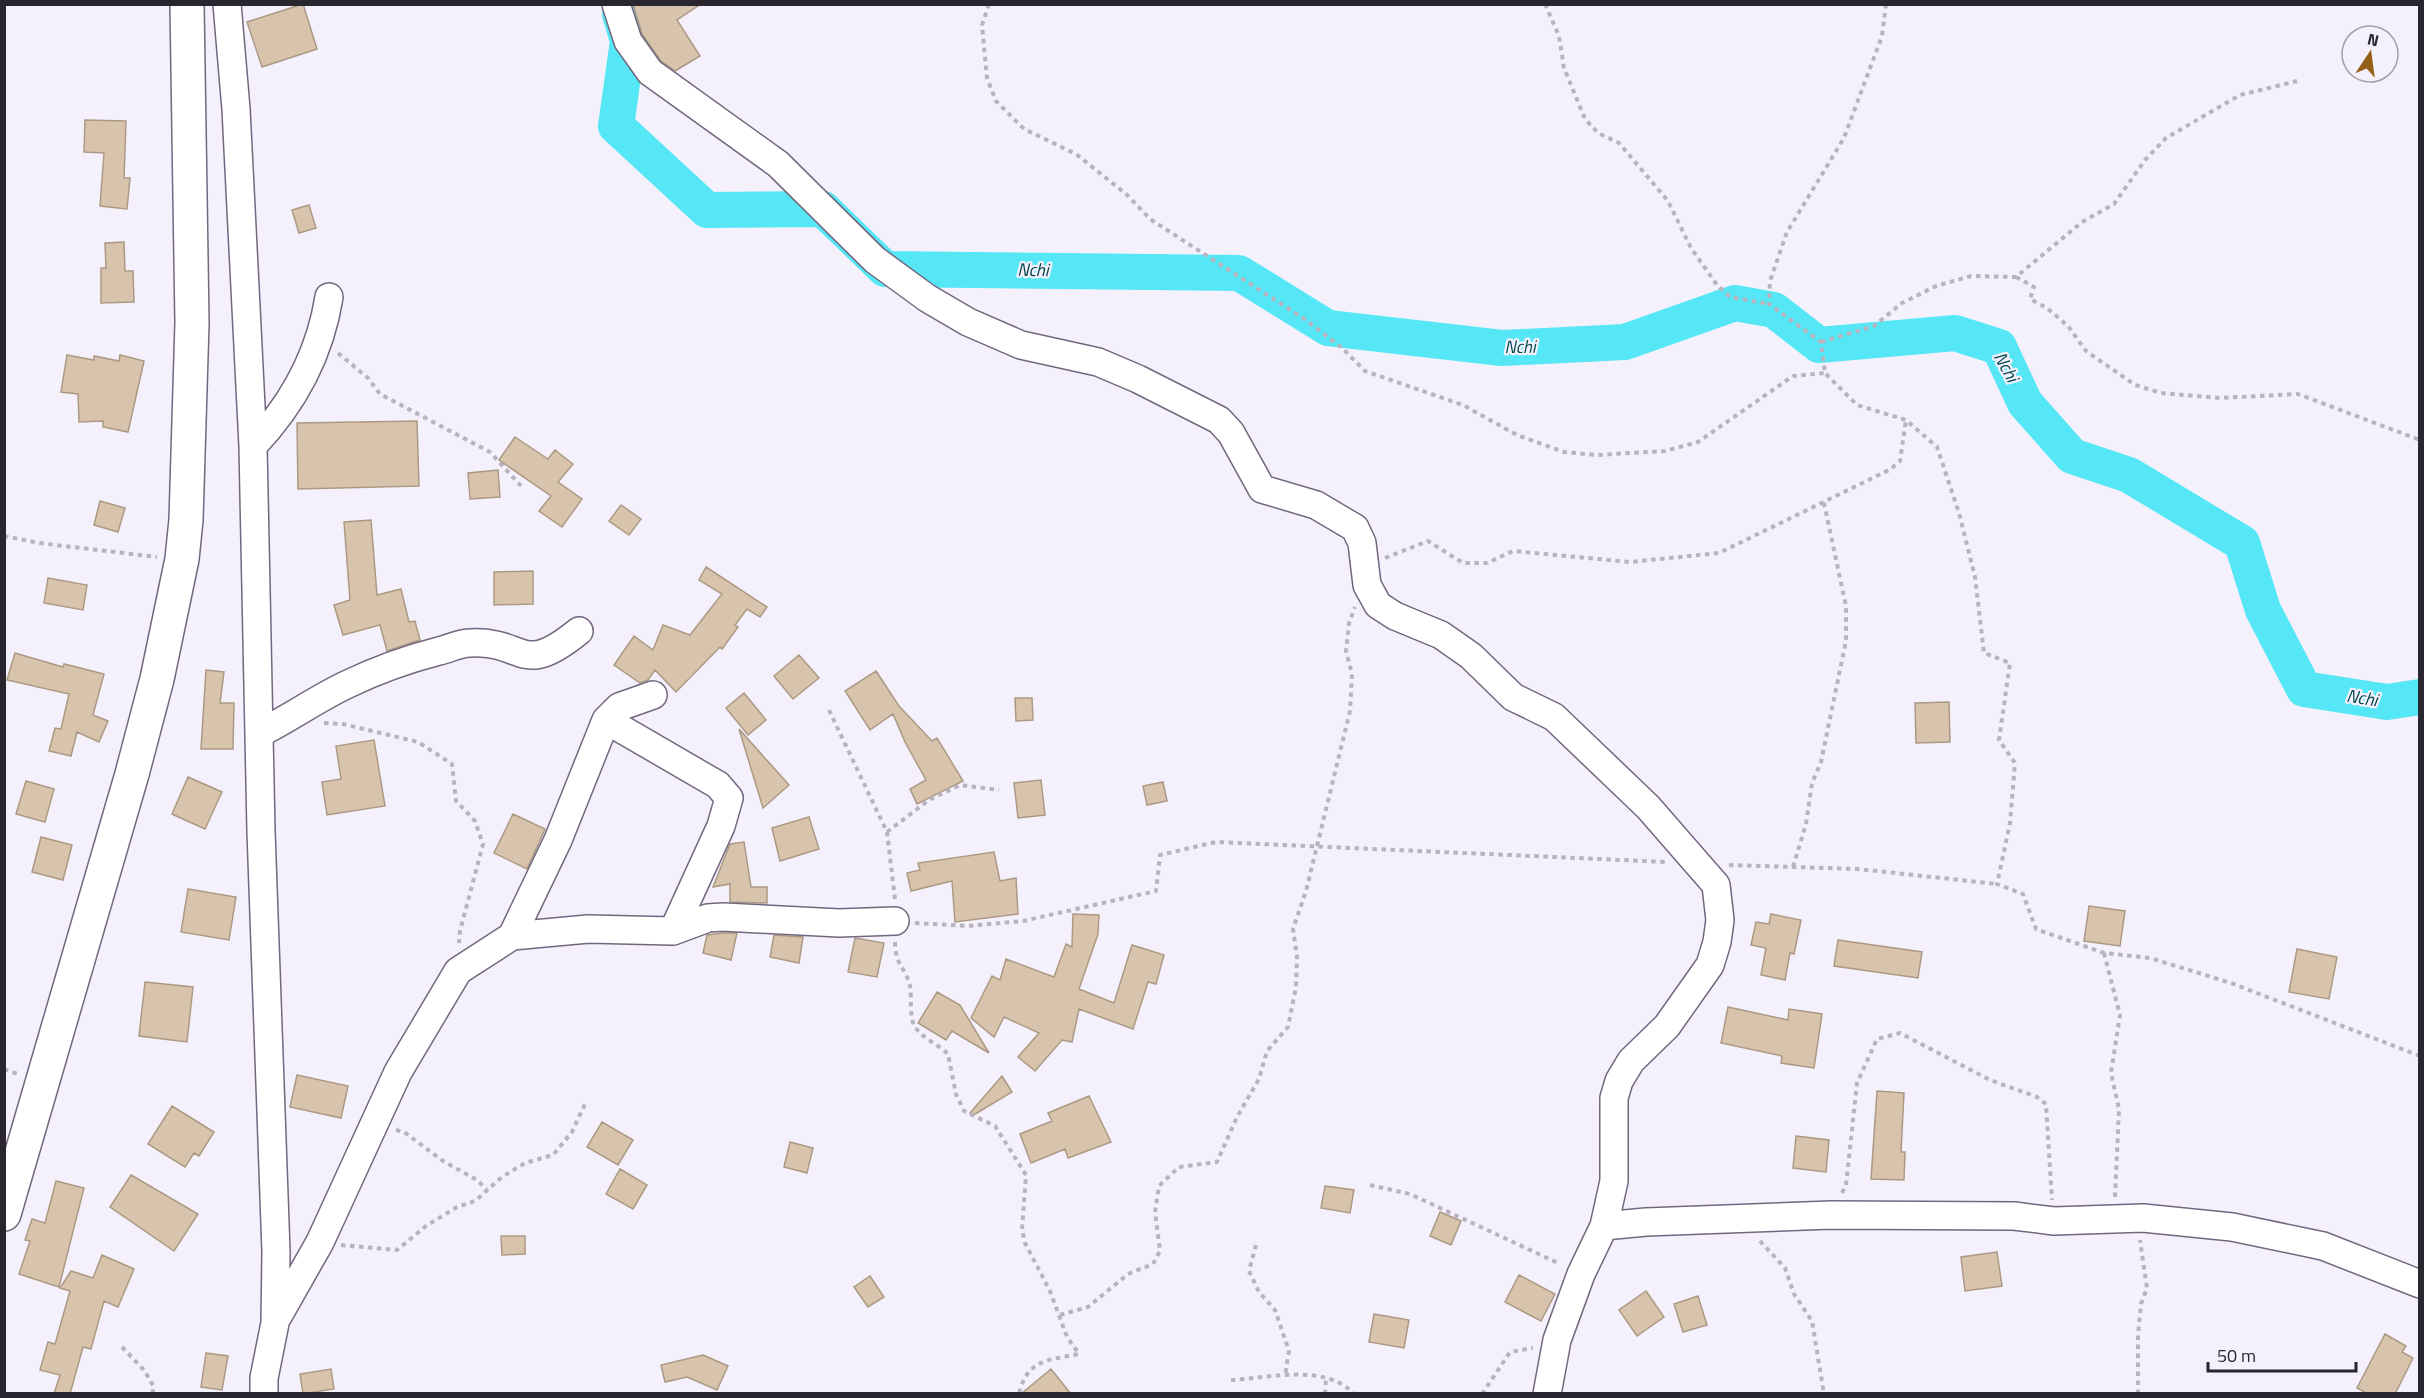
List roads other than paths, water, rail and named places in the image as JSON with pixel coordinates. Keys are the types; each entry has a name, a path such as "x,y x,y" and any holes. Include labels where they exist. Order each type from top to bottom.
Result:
{"highway":[{"path":"4,1214 158,679 182,560 192,359 187,4"}],"street":[{"path":"616,4 628,41 650,72 778,164 875,260 927,298 968,321 1021,345 1098,362 1138,379 1218,420 1231,434 1262,489 1316,504 1355,528 1362,543 1366,576 1372,598 1384,609 1441,635 1471,657 1514,697 1554,717 1648,807 1716,885 1719,898 1717,942 1710,965 1667,1026 1631,1061 1619,1081 1614,1098 1614,1181 1604,1226 1581,1274 1557,1340 1547,1394"},
{"path":"231,12 253,446 268,1068 276,1252 274,1323 264,1378 264,1394"},
{"path":"253,446 294,393 324,329 329,297"},
{"path":"260,733 348,684 417,657 466,643 484,642 526,655 542,656 556,649 579,631"},
{"path":"512,936 558,840 606,720 618,707 654,694"},
{"path":"606,720 718,784 729,798 721,826 673,931"},
{"path":"274,1323 320,1242 417,1036 458,971 512,936 588,929 673,931 708,918 723,917 839,923 895,921"},
{"path":"1604,1226 1646,1222 1732,1221 1831,1215 2014,1216 2054,1221 2143,1218 2232,1227 2323,1246 2420,1284"}],"waterway":[{"name":"Nchi","path":"620,14 628,41 616,126 707,210 823,209 885,269 1239,273 1328,328 1502,348 1625,342 1735,303 1774,310 1819,345 1955,333 1999,347 2025,403 2072,456 2129,475 2242,543 2263,610 2304,689 2387,702 2420,697"}]}
